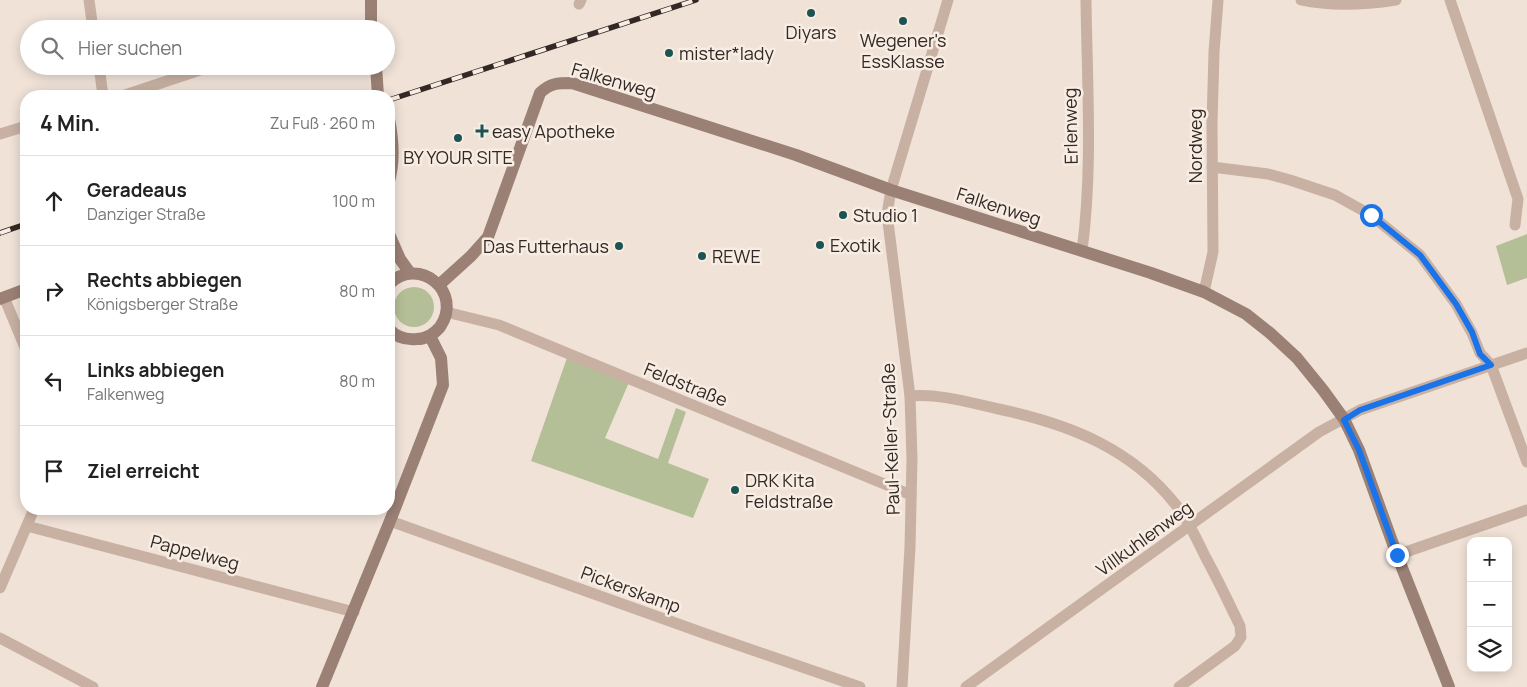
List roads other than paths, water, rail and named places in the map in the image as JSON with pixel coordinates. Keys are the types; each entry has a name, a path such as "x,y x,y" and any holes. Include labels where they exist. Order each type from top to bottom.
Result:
{"main road":[{"path":"371,0 371,20"},
{"path":"376,75 378,90"},
{"path":"377,75 381,90"},
{"name":"Falkenweg","path":"439,285 471,256 488,237 540,93 547,86 558,82 572,83 803,157 890,190 1151,273 1204,292 1246,314 1270,333 1297,358 1344,420 1359,450 1397,555 1449,687"},
{"path":"395,248 410,273"},
{"path":"395,279 410,273 421,274 431,278 439,285 446,303 443,322 438,330 430,336 410,340 400,337 395,333"},
{"path":"2,298 20,291"},
{"path":"395,508 443,385 441,358 430,336"},
{"path":"322,687 392,515"}],"street":[{"path":"88,0 91,20"},
{"path":"890,190 948,0"},
{"name":"Erlenweg","path":"1082,251 1088,187 1086,0"},
{"name":"Nordweg","path":"1204,292 1213,252 1214,52 1218,0"},
{"path":"1301,0 1322,4 1364,5 1396,0"},
{"path":"1450,0 1518,199 1515,225"},
{"path":"100,75 102,90"},
{"path":"140,90 185,75"},
{"path":"0,134 20,128"},
{"path":"1212,167 1268,174 1335,195 1371,215 1420,255 1456,304 1472,332 1480,354 1491,365 1527,462"},
{"name":"Paul-Keller-Straße","path":"890,190 887,214 910,396 911,495 909,568 902,687"},
{"path":"2,298 20,337"},
{"name":"Feldstraße","path":"446,312 499,325 911,495"},
{"name":"Villkuhlenweg","path":"966,687 1319,432 1360,410 1527,352"},
{"path":"910,396 924,395 1022,414 1073,430 1111,447 1151,477 1176,505 1190,526 1240,626 1241,637 1235,646 1179,687"},
{"path":"1397,555 1527,510"},
{"path":"0,588 32,515"},
{"name":"Pickerskamp","path":"390,521 696,631 860,687"},
{"name":"Pappelweg","path":"27,526 354,612"},
{"path":"0,638 94,687"}],"railway":[{"path":"395,98 696,0"},
{"path":"0,233 20,226"}],"place":[{"name":"Diyars","path":"811,13"},
{"name":"Wegener's EssKlasse","path":"903,21"},
{"name":"mister*lady","path":"669,53"},
{"name":"easy Apotheke","path":"482,131"},
{"name":"BY YOUR SITE","path":"458,138"},
{"name":"Studio 1","path":"843,215"},
{"name":"Exotik","path":"820,245"},
{"name":"Das Futterhaus","path":"619,246"},
{"name":"REWE","path":"702,256"},
{"name":"DRK Kita Feldstraße","path":"735,490"}]}
